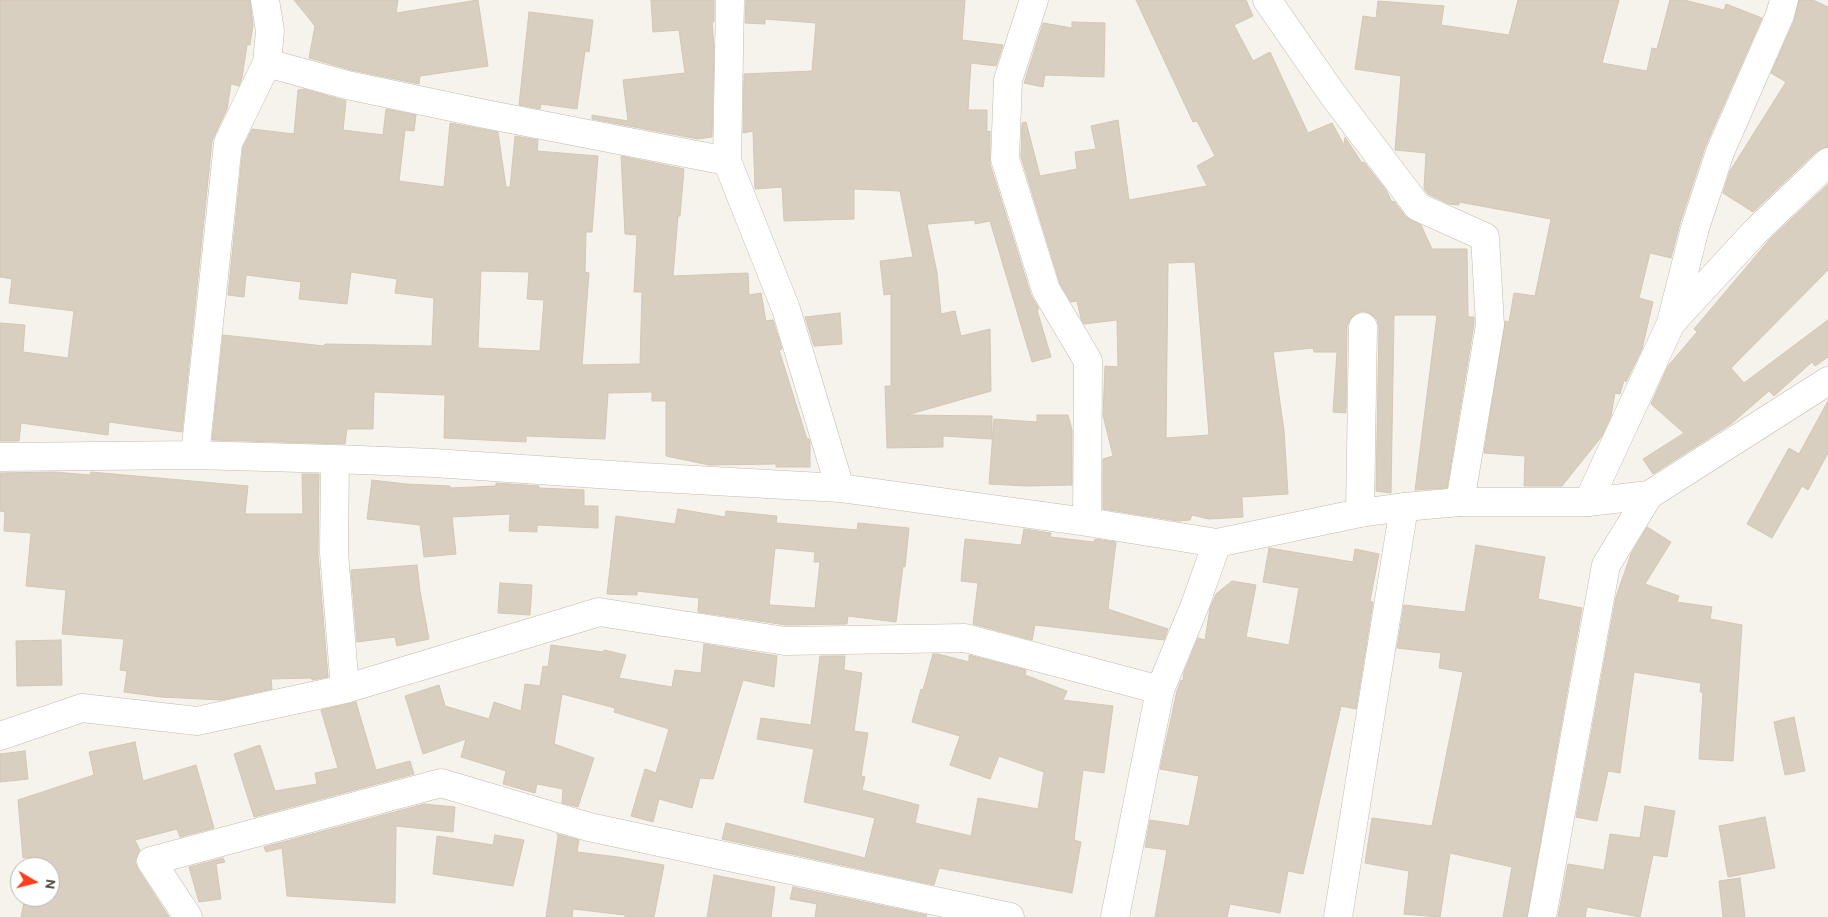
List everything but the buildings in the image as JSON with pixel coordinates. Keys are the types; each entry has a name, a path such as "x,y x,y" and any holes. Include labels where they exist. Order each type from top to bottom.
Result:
{"street":[{"path":"195,455 228,143 267,62 270,31 265,0"},
{"path":"730,0 727,161 786,309 840,488"},
{"path":"1034,0 1008,80 1005,159 1046,290 1088,361 1087,522"},
{"path":"1268,0 1333,95 1418,207 1485,237 1490,325 1460,502"},
{"path":"1588,502 1671,323 1695,228 1720,152 1780,14 1784,0"},
{"path":"267,62 347,85 727,161"},
{"path":"1671,323 1755,232 1828,162"},
{"path":"1360,512 1363,327"},
{"path":"0,457 195,455 335,459 434,463 840,488 1087,522 1217,543 1360,512 1404,507 1460,502 1588,502 1649,495 1828,381"},
{"path":"335,459 334,553 345,689"},
{"path":"1542,917 1606,566 1649,495"},
{"path":"1338,917 1404,507"},
{"path":"1115,917 1160,690 1195,605 1217,543"},
{"path":"0,736 82,708 197,721 345,689 599,612 785,641 964,638 1160,690"},
{"path":"188,917 151,860 441,783 589,827 1010,917"}]}
